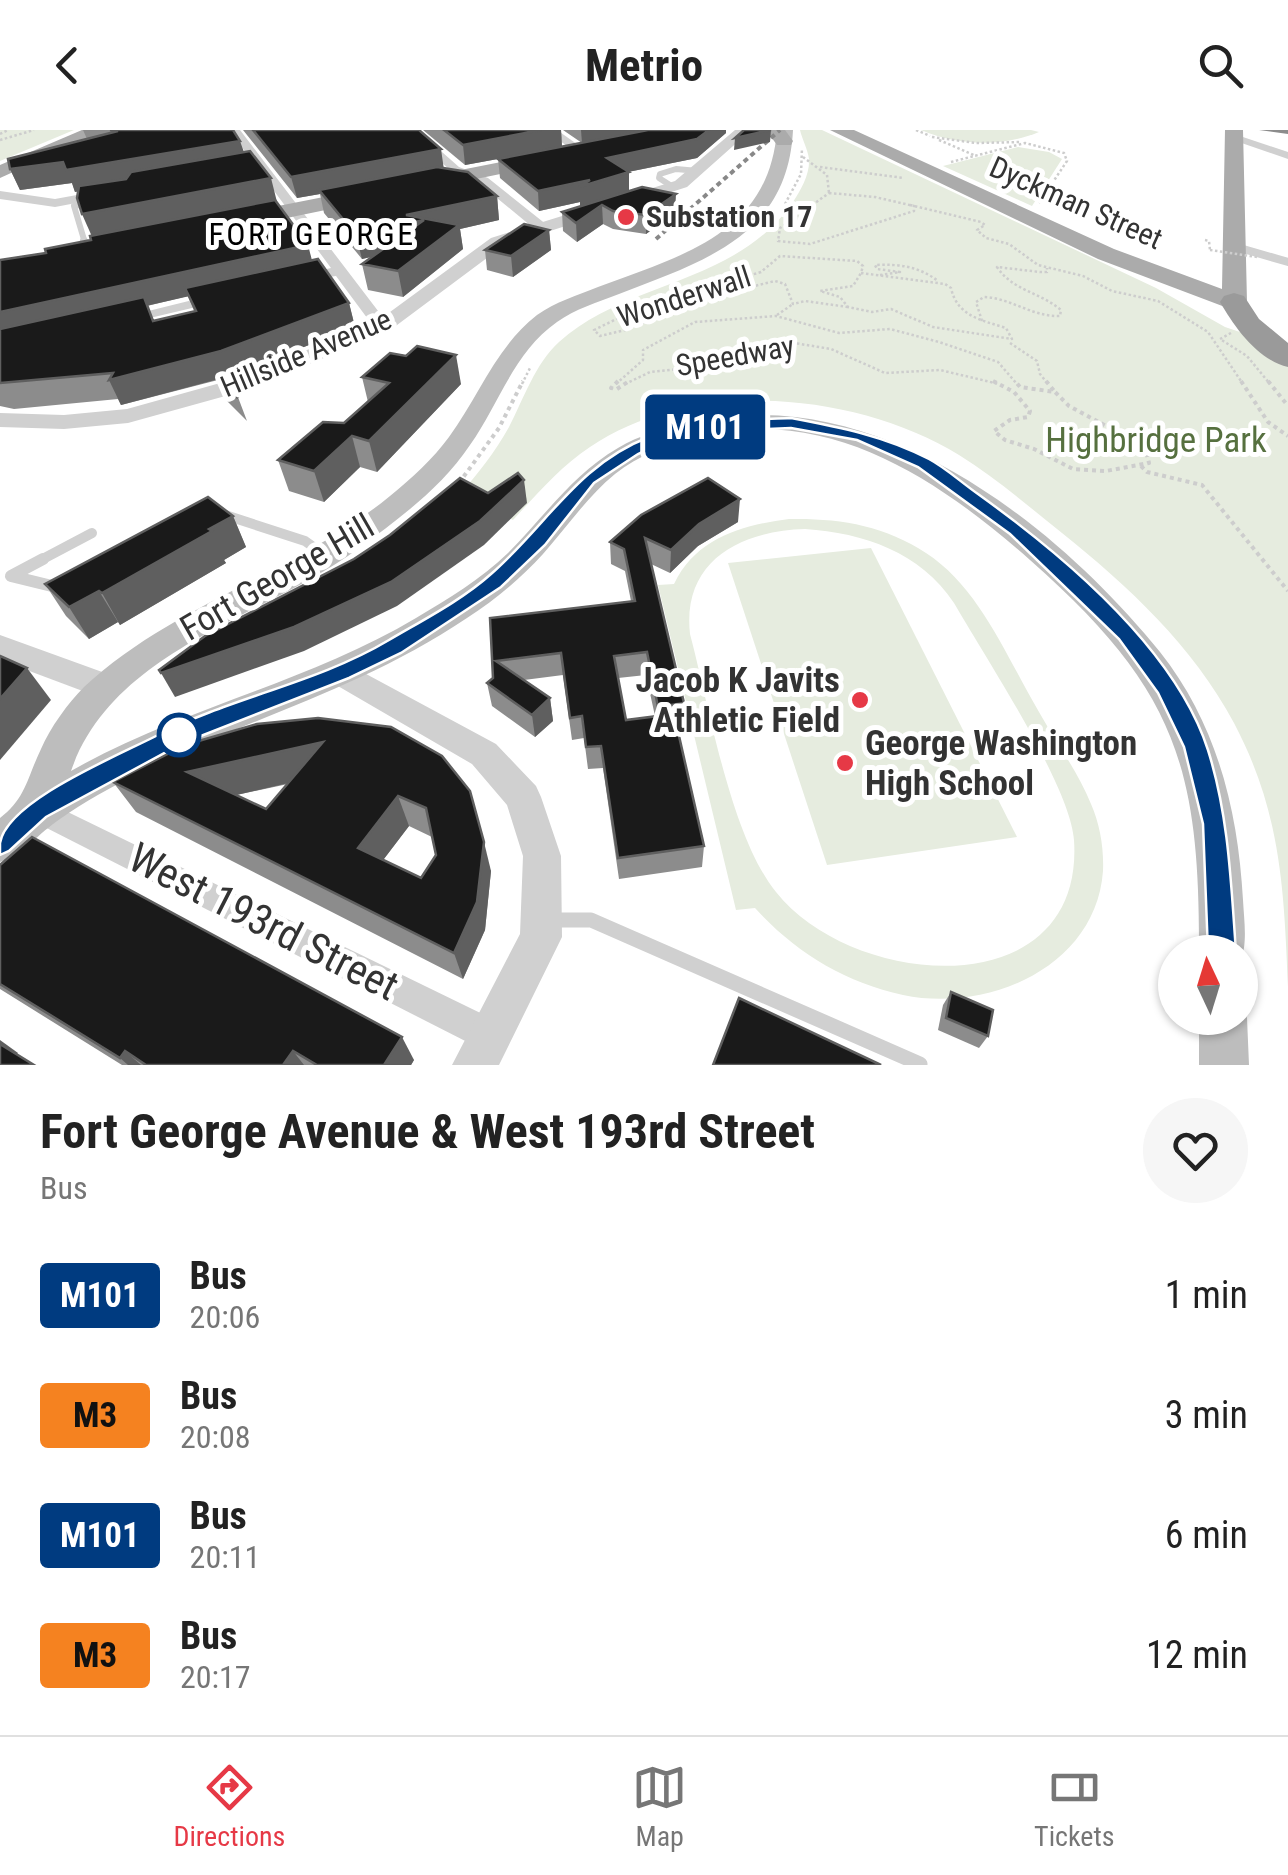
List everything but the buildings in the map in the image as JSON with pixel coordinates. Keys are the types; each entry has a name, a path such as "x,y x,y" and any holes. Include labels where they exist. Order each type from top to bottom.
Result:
{"highway":[{"path":"1234,302 1288,342"},
{"path":"1234,302 1248,324 1288,358"}],"main road":[{"path":"0,172 97,130"},
{"name":"Dyckman Street","path":"839,130 1106,254 1234,302"},
{"name":"Fort George Hill","path":"37,809 46,771 104,686 153,648 326,556 389,512 446,459 508,356 526,334 566,308 703,251 738,226 773,188 787,140"},
{"path":"1234,140 1222,248 1234,302"},
{"path":"203,228 592,150"},
{"path":"0,844 37,809 176,737 342,672 394,647 494,582 539,540 588,479 656,440 702,427 769,422 861,436 924,463 977,499 1090,597 1126,634 1166,688 1196,747 1215,824 1222,933"},
{"path":"1223,1035 1224,1065"}],"street":[{"path":"234,130 382,328"},
{"path":"411,130 455,169 484,181 542,228"},
{"path":"550,130 592,150"},
{"name":"Hillside Avenue","path":"0,420 92,420 162,408 239,385 382,328 482,251 542,228 648,200 698,171 744,130"},
{"path":"1234,140 1288,158"},
{"path":"241,170 260,166"},
{"path":"0,195 55,203 114,196"},
{"path":"278,284 338,270"},
{"path":"111,322 241,293"},
{"path":"0,646 104,686"},
{"path":"342,672 484,754 524,797 542,856 541,937 483,1050"},
{"name":"West 193rd Street","path":"37,809 483,1050"}],"lane":[{"path":"88,250 74,206 114,196"},
{"path":"1222,248 1288,262"},
{"path":"204,512 222,514 305,541 326,556"},
{"path":"5,579 92,532"},
{"path":"5,579 58,590 74,581"},
{"path":"541,920 591,920 920,1064"}],"path":[{"path":"0,134 8,130"},
{"path":"0,140 34,130"},
{"path":"916,130 976,156"},
{"path":"932,137 1025,144 1064,153 1067,161 1034,210"},
{"path":"787,140 827,174 829,193"},
{"path":"950,162 1025,144"},
{"path":"820,167 910,177"},
{"path":"910,205 914,208 910,216 864,225 827,241 788,246 778,241 780,228 814,200 829,193 910,205 980,222 985,225 977,230 986,238 1009,244 1047,268 1082,276 1112,291 1158,300 1188,323 1208,332 1268,422 1288,436"},
{"path":"1204,240 1257,257"},
{"name":"Wonderwall","path":"862,273 863,266 857,261 780,256 761,272 638,309 594,330 600,336 623,332 676,307 752,292 775,281 784,284 793,304 805,301 876,312 891,309 933,327 1008,341"},
{"path":"878,275 900,272 877,269 875,265 910,264 952,288 954,302 962,310 1006,328 1012,340 1008,341 1037,361 1040,374 1055,392"},
{"path":"982,321 976,302 984,296 1002,298 1028,314 1060,316 1062,310 1054,303 1010,286 1000,278 998,267 1040,272 1048,272 1047,268"},
{"path":"848,307 840,297 820,291 853,286 862,273 899,281 938,280"},
{"path":"776,316 793,304"},
{"name":"Speedway","path":"776,316 840,333 890,329 928,338 998,362 1026,390 1055,392 1069,406 1145,446 1149,462 1141,466 1074,470 1029,447 998,437 996,428 1030,412 1020,396 986,379 934,369 884,373 843,353 796,341 741,348 710,360 707,366 648,370 617,389 611,388 643,360 643,350 683,326 698,321 776,316"},
{"path":"1239,333 1224,334 1220,340 1246,356 1288,406"},
{"path":"1141,466 1147,472 1202,485 1288,591"}],"green space":[{"path":"0,130 74,130 0,161"},
{"name":"Highbridge Park","path":"800,130 822,130 1156,288 1225,327 1255,337 1288,365 1288,987 1282,884 1271,820 1250,756 1218,695 1179,643 1135,596 1087,553 959,455 873,417 775,401 725,402 677,410 631,425 590,447 559,472 513,520 459,495 498,445 537,371 559,342 617,306 742,250 769,229 793,202 806,176 809,159"},
{"path":"921,130 1031,130 1039,132 980,143"},
{"path":"1018,147 1049,152 1062,159 1032,206 943,166"},
{"path":"771,522 843,522 910,543 962,585 991,625 1086,792 1102,845 1103,871 1096,905 1081,933 1059,957 1032,976 969,997 903,995 861,982 822,963 755,908 736,910 658,585 674,584 695,555 722,536","holes":["781,531 827,531 889,548 925,570 940,585 1005,687 1058,787 1074,840 1068,894 1043,932 1005,956 959,965 908,963 857,949 812,925 776,892 746,839 723,769 690,634 695,587 706,569 738,544"]},
{"name":"Jacob K Javits Athletic Field","path":"871,548 1017,837 827,865 728,563"}],"railway":[{"path":"656,239 780,130"}],"bus line":[{"name":"M101","path":"0,843 37,809 176,737 342,672 394,647 494,582 539,540 588,479 632,451 702,427 791,423 861,436 924,463 1016,530 1126,634 1166,688 1196,747 1215,824 1222,935"}],"place":[{"name":"Substation 17","path":"626,217"},
{"name":"Jacob K Javits Athletic Field","path":"860,700"},
{"name":"George Washington High School","path":"845,763"}],"district":[{"name":"FORT GEORGE","path":"312,234"}]}
